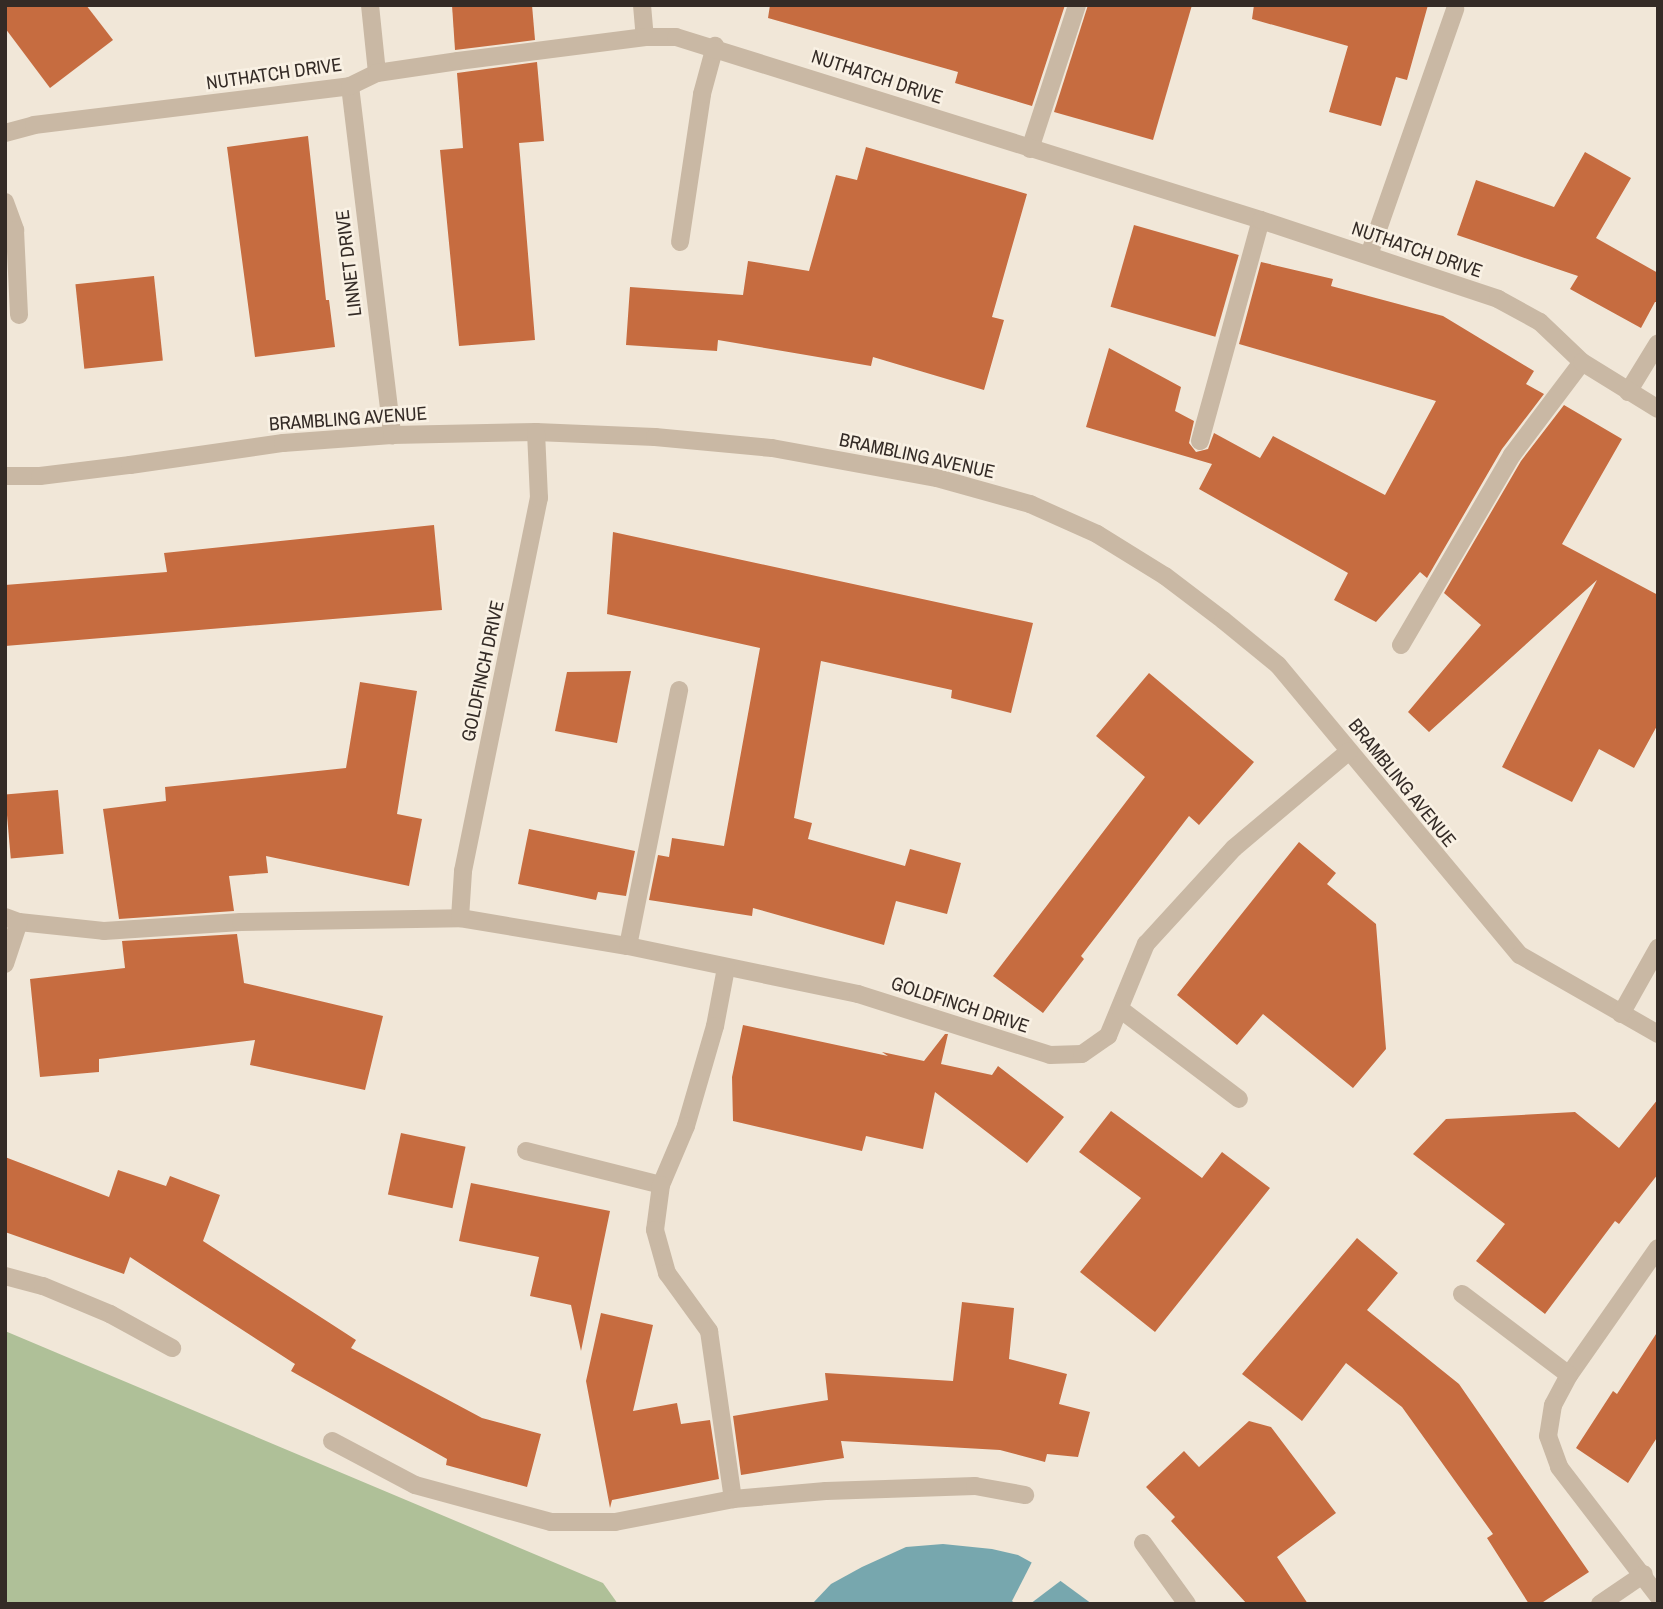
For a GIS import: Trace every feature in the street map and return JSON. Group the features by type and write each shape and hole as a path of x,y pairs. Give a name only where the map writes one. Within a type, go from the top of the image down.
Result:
{"street":[{"path":"370,5 377,73"},
{"path":"642,5 645,37"},
{"path":"1030,149 1077,5"},
{"path":"1369,255 1455,9"},
{"name":"NUTHATCH DRIVE","path":"5,133 34,125 350,86 377,73 645,37 677,37 715,46 1030,149 1261,220 1498,299 1540,323 1582,362 1658,409"},
{"path":"680,242 702,94 715,46"},
{"name":"LINNET DRIVE","path":"350,86 392,435"},
{"path":"5,202 15,230 19,315"},
{"path":"1200,442 1261,220"},
{"path":"1628,392 1658,343"},
{"path":"1401,645 1512,455 1582,362"},
{"name":"BRAMBLING AVENUE","path":"5,476 40,476 283,443 392,435 536,432 655,437 772,448 937,478 1030,504 1097,534 1165,576 1278,666 1520,955 1658,1034"},
{"name":"GOLDFINCH DRIVE","path":"460,918 463,871 539,498 536,432"},
{"path":"628,946 679,690"},
{"name":"GOLDFINCH DRIVE","path":"5,964 12,919 104,931 241,922 460,918 628,946 859,994 1050,1055 1082,1054 1108,1036 1146,944 1234,848 1349,751"},
{"path":"1621,1014 1658,948"},
{"path":"726,968 715,1026 690,1114 662,1185 655,1230 667,1273 709,1331 733,1499"},
{"path":"1121,1009 1239,1099"},
{"path":"526,1151 662,1185"},
{"path":"1658,1248 1569,1375 1553,1405 1548,1436 1559,1467 1644,1574 1658,1596"},
{"path":"5,1276 43,1286 110,1314 172,1348"},
{"path":"1462,1294 1569,1375"},
{"path":"332,1441 415,1485 551,1522 615,1522 733,1499 826,1491 962,1486 1025,1495"},
{"path":"1143,1543 1187,1604"},
{"path":"1600,1604 1644,1574"}],"green space":[{"path":"5,1331 603,1583 618,1604 5,1604"}],"water":[{"path":"943,1544 992,1549 1018,1555 1047,1571 1092,1604 812,1604 831,1584 862,1567 906,1547"}],"pier":[{"path":"1033,1560 1063,1579 1030,1604 1016,1604 1012,1601"}],"building":[{"path":"5,5 86,5 113,40 50,88 5,28"},
{"path":"452,5 532,5 535,40 455,50"},
{"path":"770,5 1065,5 1032,106 955,83 958,72 768,18"},
{"path":"1088,5 1192,5 1153,140 1054,112"},
{"path":"1254,5 1428,5 1407,80 1396,77 1381,126 1329,112 1348,46 1252,19"},
{"path":"537,62 544,141 519,143 535,340 459,346 440,150 463,148 457,73"},
{"path":"308,136 326,300 329,300 335,347 255,357 227,147"},
{"path":"866,147 1027,194 992,317 1004,320 984,390 873,357 871,366 718,340 717,351 626,345 630,287 743,295 748,261 809,271 836,175 857,180"},
{"path":"1585,152 1631,178 1596,238 1658,273 1658,302 1655,302 1641,328 1570,289 1578,276 1457,235 1476,180 1554,207"},
{"path":"1134,225 1239,255 1215,337 1111,307"},
{"path":"1261,262 1333,279 1331,286 1443,316 1534,371 1526,384 1544,394 1502,449 1427,578 1420,572 1376,622 1334,600 1348,573 1199,489 1212,464 1086,427 1109,348 1181,387 1175,411 1194,421 1189,443 1196,452 1208,449 1214,433 1260,458 1273,436 1385,495 1436,401 1239,344"},
{"path":"154,276 163,361 84,369 75,284"},
{"path":"1564,405 1622,439 1562,544 1658,595 1658,724 1634,768 1599,749 1572,802 1502,767 1597,580 1429,732 1408,712 1481,625 1444,593 1521,461"},
{"path":"434,525 442,610 5,646 5,585 167,572 164,553"},
{"path":"613,532 1033,623 1011,713 951,698 952,690 821,661 794,818 812,823 808,839 905,866 910,849 961,863 947,914 896,901 884,945 753,908 752,916 649,900 658,855 669,857 672,838 724,846 760,648 607,614"},
{"path":"631,671 617,743 555,731 567,672"},
{"path":"1149,673 1254,762 1199,825 1189,816 1081,956 1084,959 1043,1013 993,976 1145,777 1096,736"},
{"path":"360,682 417,691 397,814 422,819 409,886 266,856 268,873 229,876 234,911 119,919 103,809 166,801 165,787 346,768"},
{"path":"58,790 64,854 11,858 5,795"},
{"path":"529,829 635,851 626,896 598,892 596,900 518,884"},
{"path":"1299,842 1336,873 1327,884 1376,924 1386,1049 1353,1088 1263,1014 1237,1045 1177,995"},
{"path":"237,934 244,983 383,1016 365,1090 250,1065 255,1040 99,1059 99,1072 40,1077 30,979 125,968 122,941"},
{"path":"743,1025 888,1056 882,1052 924,1061 945,1034 948,1034 941,1064 992,1075 998,1066 1064,1117 1027,1163 935,1092 923,1149 866,1136 862,1151 733,1121 732,1077"},
{"path":"1658,1099 1658,1174 1619,1224 1615,1221 1545,1314 1476,1261 1505,1224 1413,1154 1446,1119 1575,1112 1619,1148"},
{"path":"1111,1111 1202,1178 1222,1152 1270,1188 1155,1332 1080,1272 1141,1198 1079,1152"},
{"path":"401,1133 466,1147 452,1208 388,1195"},
{"path":"5,1157 109,1197 118,1170 166,1186 170,1176 220,1195 203,1241 356,1340 351,1348 482,1418 541,1434 527,1487 446,1465 447,1459 291,1371 295,1364 130,1257 124,1274 5,1232"},
{"path":"471,1183 610,1211 581,1351 571,1305 530,1296 539,1257 459,1241"},
{"path":"1357,1238 1398,1273 1367,1310 1459,1384 1589,1572 1540,1604 1529,1604 1487,1538 1493,1534 1402,1407 1346,1363 1302,1421 1242,1374"},
{"path":"962,1302 1014,1308 1009,1359 1067,1374 1059,1404 1090,1412 1078,1457 1047,1454 1045,1462 1000,1450 841,1441 844,1458 741,1475 733,1416 828,1400 825,1373 953,1381"},
{"path":"601,1313 653,1325 633,1411 677,1403 681,1424 710,1420 719,1479 612,1500 610,1508 586,1381"},
{"path":"1658,1331 1658,1436 1628,1483 1576,1448 1613,1391 1617,1394"},
{"path":"1249,1421 1271,1427 1336,1513 1277,1557 1308,1604 1247,1604 1171,1521 1175,1517 1146,1487 1184,1451 1199,1467"}]}
